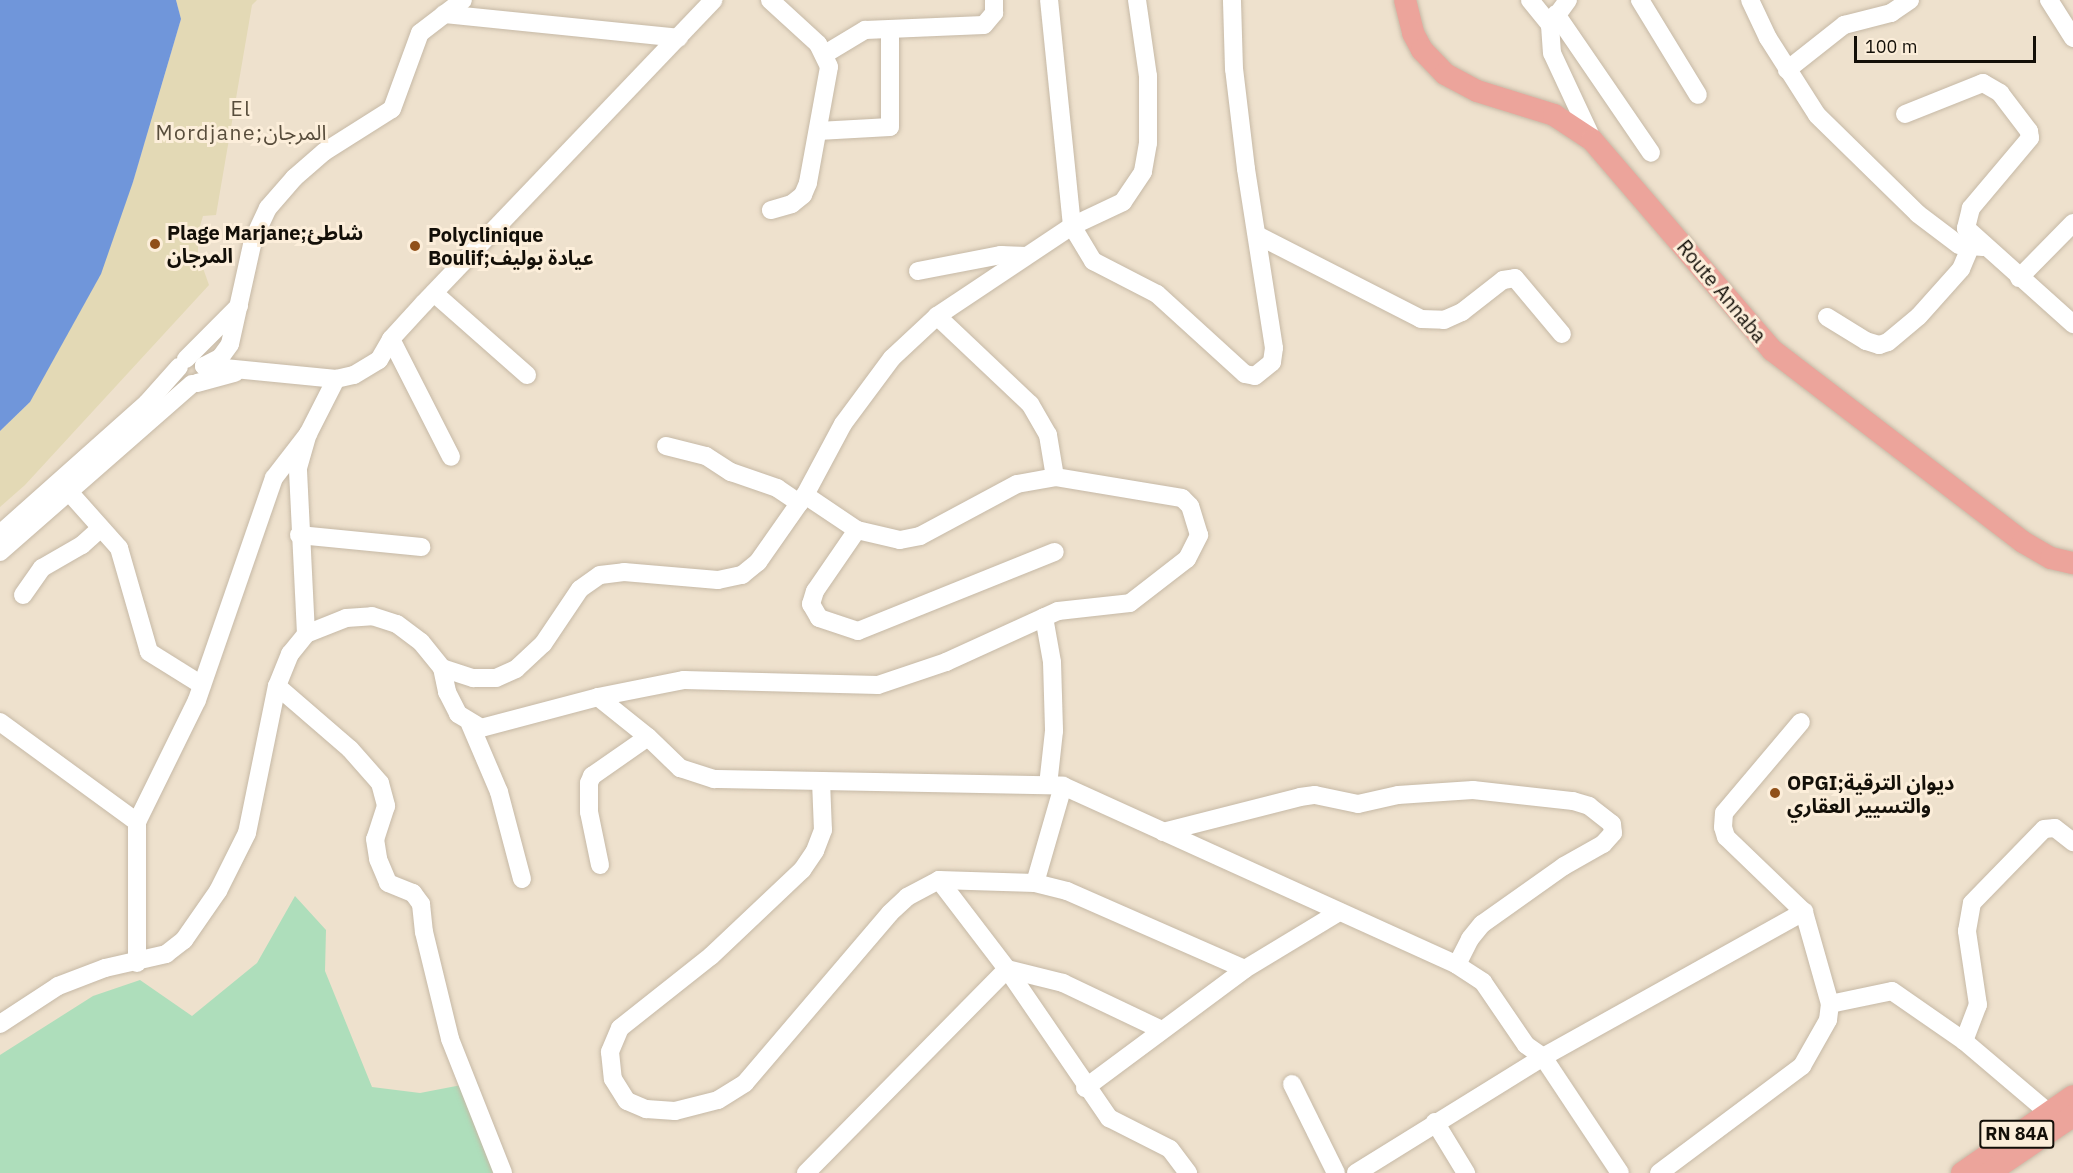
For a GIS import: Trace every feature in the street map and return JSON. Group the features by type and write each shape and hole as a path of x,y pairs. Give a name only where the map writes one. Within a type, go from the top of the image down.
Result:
{"main road":[{"name":"Route Annaba","path":"1405,0 1413,33 1422,50 1445,74 1478,92 1554,116 1595,144 1772,350 2023,542 2051,558 2073,563"},
{"name":"RN 84A","path":"1989,1173 2061,1117 2073,1096"},
{"name":"RN 84A","path":"1962,1173 2061,1117"}],"street":[{"path":"0,552 70,493 225,352 240,305 253,240 268,208 294,178 324,152 392,109 420,33 463,0"},
{"path":"198,378 246,370 336,379 354,375 379,360 391,339 714,0"},
{"path":"770,0 825,54 829,67 818,132 803,195 771,210"},
{"path":"825,54 860,32 984,25 994,13 994,0"},
{"path":"1048,0 1072,226 1093,261 1157,294 1245,374 1255,376 1272,362 1274,348 1234,69 1232,0"},
{"path":"442,668 473,678 495,678 516,669 543,644 580,589 600,576 624,572 718,580 742,575 758,562 802,499 868,386 937,316 1072,226 1123,202 1143,172 1148,144 1148,76 1137,0"},
{"path":"1530,0 1553,20 1651,153"},
{"path":"1568,0 1553,20 1558,70 1595,144"},
{"path":"1640,0 1698,95"},
{"path":"1750,0 1787,70 1817,115 1918,214 1976,248 2019,278 2073,324"},
{"path":"1787,70 1844,25 1891,14 1910,0"},
{"path":"2049,0 2073,38"},
{"path":"444,14 679,38"},
{"path":"818,132 890,127 890,29"},
{"path":"1905,114 1983,83 2000,93 2029,131 2027,144 1965,219 1976,248"},
{"path":"2019,278 2073,223"},
{"path":"1257,235 1421,319 1444,320 1462,312 1503,280 1515,279 1562,334"},
{"path":"1827,317 1866,341 1879,345 1888,342 1920,316 1976,248"},
{"path":"918,271 1001,255 1026,256"},
{"path":"434,293 527,375"},
{"path":"0,534 147,403 182,363 240,305"},
{"path":"937,316 1030,404 1048,435 1055,477"},
{"path":"391,339 451,457"},
{"path":"182,363 194,358 198,378"},
{"path":"306,634 299,535 298,468 308,434 336,379"},
{"path":"137,963 138,822 175,750 202,685 274,478 308,434"},
{"path":"0,1024 58,986 105,968 137,963 166,954 184,940 234,863 254,804 277,686 290,654 306,634 346,618 372,616 397,624 421,642 442,668 447,692 458,714 470,724 481,728 598,697 684,680 878,684 946,662 1058,611 1130,603 1187,559 1199,535 1190,506 1172,494 1055,477 1017,484 920,536 900,540 857,530 802,499 731,472 706,456 666,446"},
{"path":"70,493 119,548 149,652 202,685"},
{"path":"23,595 42,568 82,545 101,528"},
{"path":"857,530 815,591 811,604 819,618 858,631 1055,552"},
{"path":"299,535 421,547"},
{"path":"1035,883 1056,786 1052,662 1044,617"},
{"path":"277,686 350,749 380,783 386,806 375,839 378,859 388,883 413,893 421,904 426,941 450,1039 503,1173"},
{"path":"598,697 648,737 680,768 694,775 714,779 1056,786 1162,831 1457,965 1483,982 1526,1045 1543,1057 1620,1173"},
{"path":"0,722 138,822"},
{"path":"1659,1173 1802,1066 1828,1020 1830,1004 1804,912 1726,837 1722,820 1724,813 1801,722"},
{"path":"470,724 500,792 522,879"},
{"path":"600,865 589,812 589,783 592,776 648,737"},
{"path":"821,781 823,830 815,851 802,870 711,956 620,1028 610,1052 613,1079 627,1101 646,1109 675,1111 718,1100 744,1083 890,913 906,897 939,880 1035,883 1067,891 1245,969"},
{"path":"1162,831 1315,795 1358,804 1398,795 1473,790 1573,801 1589,806 1612,824 1613,833 1603,844 1564,866 1482,924 1470,939 1457,965"},
{"path":"1964,1041 1978,1005 1967,931 1972,903 2044,829 2055,828 2073,842"},
{"path":"939,880 1007,969 1085,1088 1109,1118 1170,1149 1188,1173"},
{"path":"1085,1088 1160,1029 1245,969 1339,912"},
{"path":"1356,1173 1543,1057 1804,912"},
{"path":"1007,969 1063,983 1160,1029"},
{"path":"806,1173 1007,969"},
{"path":"1830,1004 1892,991 1964,1041 2061,1117"},
{"path":"1292,1084 1336,1173"},
{"path":"1435,1122 1466,1173"}],"green space":[{"path":"295,896 326,930 325,971 372,1087 420,1093 477,1082 503,1169 500,1173 0,1173 0,1055 93,996 140,980 192,1016 257,963"}],"sand":[{"name":"Plage Marjane;شاطئ المرجان","path":"176,0 257,0 252,5 216,215 203,216 198,233 198,254 209,285 25,485 0,507 0,431 30,402 133,182 181,19"}],"water":[{"path":"0,0 176,0 181,19 133,182 101,274 30,402 0,431"}],"place":[{"name":"Plage Marjane;شاطئ المرجان","path":"155,244"},
{"name":"Polyclinique Boulif;عيادة بوليف","path":"415,246"},
{"name":"OPGI;ديوان الترقية والتسيير العقاري","path":"1775,793"}],"district":[{"name":"El Mordjane;المرجان","path":"241,120"}]}
